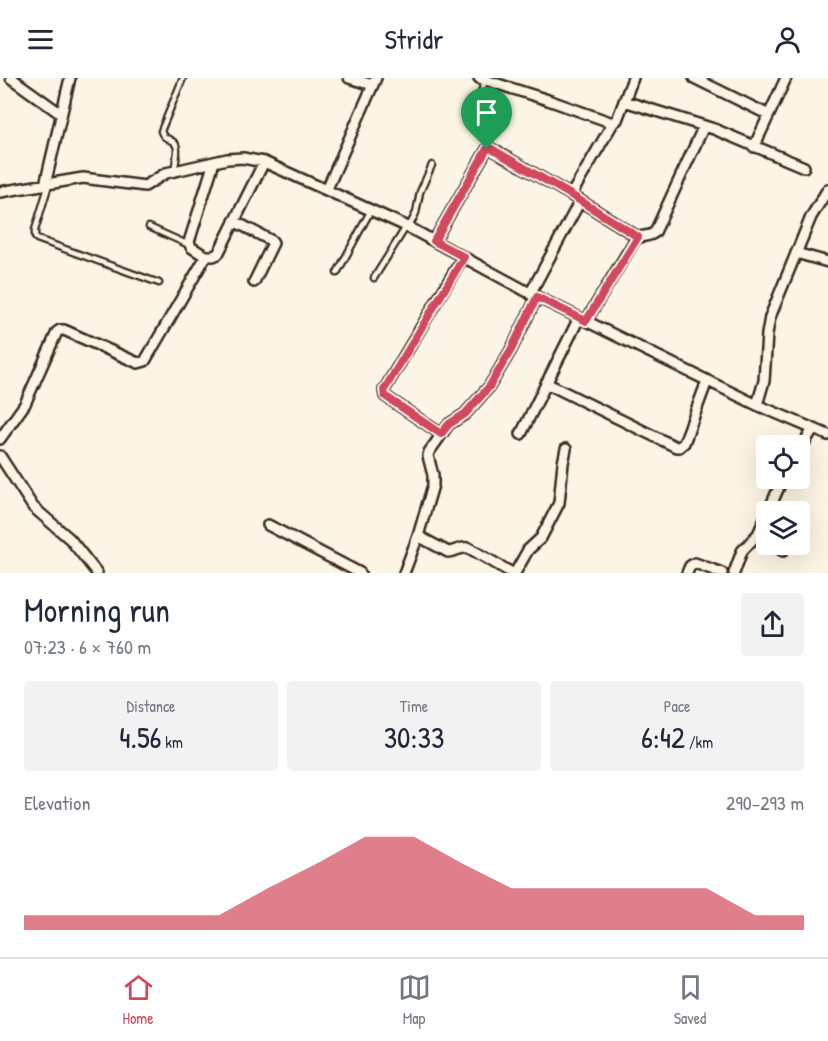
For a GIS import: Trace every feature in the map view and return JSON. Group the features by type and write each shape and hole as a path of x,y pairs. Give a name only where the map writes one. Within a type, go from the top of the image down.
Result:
{"street":[{"path":"11,78 61,114"},
{"path":"47,185 70,78"},
{"path":"327,189 375,82 349,78"},
{"path":"571,195 616,120 633,78"},
{"path":"694,78 769,115"},
{"path":"754,147 786,78"},
{"path":"482,79 613,123"},
{"path":"624,101 704,126 804,167"},
{"path":"434,241 487,149 490,148 638,237 650,236 655,232 704,126"},
{"path":"0,192 83,178 141,186 166,173 226,159 243,158 264,162 408,226 533,296 757,405 828,435"},
{"path":"214,162 189,242 191,247 205,256 218,254 264,162"},
{"path":"757,405 764,381 770,316 811,217 828,189"},
{"path":"404,573 433,485 429,452 449,424 465,414 489,387 511,350 533,296 580,201"},
{"path":"234,221 273,243 254,282"},
{"path":"521,434 546,383 583,320 638,237"},
{"path":"796,253 828,262"},
{"path":"0,439 25,404 57,332 64,330 142,363 205,256"},
{"path":"441,434 385,396 384,390 464,257"},
{"path":"546,383 679,447 684,443 707,381"},
{"path":"809,435 813,429"},
{"path":"418,536 448,552 462,547 469,548 514,573 528,550 540,538 559,503 562,463 566,449"},
{"path":"0,456 33,507 70,539 97,573"},
{"path":"268,525 360,573"},
{"path":"736,572 742,551 756,537"},
{"path":"687,573 694,563 722,573"}],"lane":[{"path":"174,171 176,144 163,136 161,131 183,78"},
{"path":"472,118 482,79"},
{"path":"374,278 417,213 420,192 432,165"},
{"path":"47,185 34,237 159,283"},
{"path":"337,273 371,210"},
{"path":"149,227 189,245"}],"route":[{"path":"493,148 638,237 586,321 537,297 511,350 489,387 465,414 452,420 441,434 385,396 384,390 464,257 434,241 487,149 493,148"}]}
